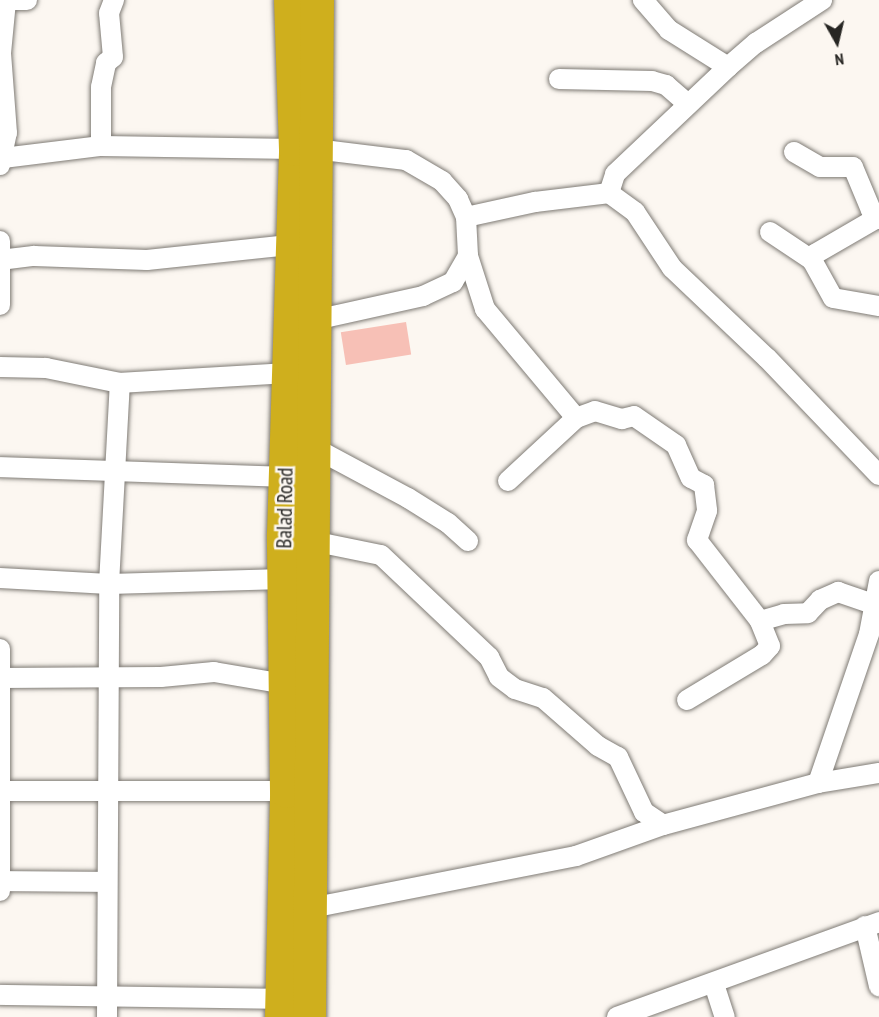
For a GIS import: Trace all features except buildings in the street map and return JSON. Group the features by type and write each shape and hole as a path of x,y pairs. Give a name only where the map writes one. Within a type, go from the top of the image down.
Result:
{"highway":[{"name":"Balad Road","path":"290,0 305,149 315,320 311,446 309,1017"},
{"name":"Balad Road","path":"281,1008 286,791 284,579 289,245 305,149 317,0"}],"street":[{"path":"27,0 6,1 1,53 7,112 1,157 101,146 305,149 406,160 442,181 458,199 466,217 468,256 485,309 576,418"},
{"path":"101,146 101,87 106,63 113,57 109,13 114,0"},
{"path":"643,0 669,30 728,67"},
{"path":"609,193 615,174 687,103 756,43 822,0"},
{"path":"559,79 652,81 666,85 687,103"},
{"path":"794,152 820,167 853,167 878,218 814,254 812,260"},
{"path":"466,217 535,202 609,193 635,212 672,268 767,358 879,476"},
{"path":"770,232 812,260 833,298 879,306"},
{"path":"0,305 1,254 147,260 289,245"},
{"path":"315,320 423,296 453,282 468,256"},
{"path":"0,367 46,368 120,383 287,373"},
{"path":"107,1008 108,584 120,383"},
{"path":"508,481 576,418 595,411 622,419 634,416 676,445 691,478 704,486 707,511 698,540 760,621 770,646 762,655 687,700"},
{"path":"311,446 408,498 448,523 468,541"},
{"path":"0,467 114,473 285,477"},
{"path":"312,541 381,555 489,657 499,677 515,689 543,698 598,746 618,756 644,812 663,825"},
{"path":"0,578 108,584 284,579"},
{"path":"818,783 869,634 879,581"},
{"path":"760,621 784,614 808,613 820,600 838,592 873,604"},
{"path":"0,649 0,891"},
{"path":"1,678 161,677 214,672 285,684"},
{"path":"311,908 576,856 663,825 818,783 879,773"},
{"path":"1,791 108,794 286,791"},
{"path":"0,881 107,882"},
{"path":"617,1017 714,984 872,924 879,986"},
{"path":"714,984 725,1017"},
{"path":"0,995 107,1008 281,1008"}],"shaded area":[{"path":"406,322 411,355 346,365 341,332"}]}
